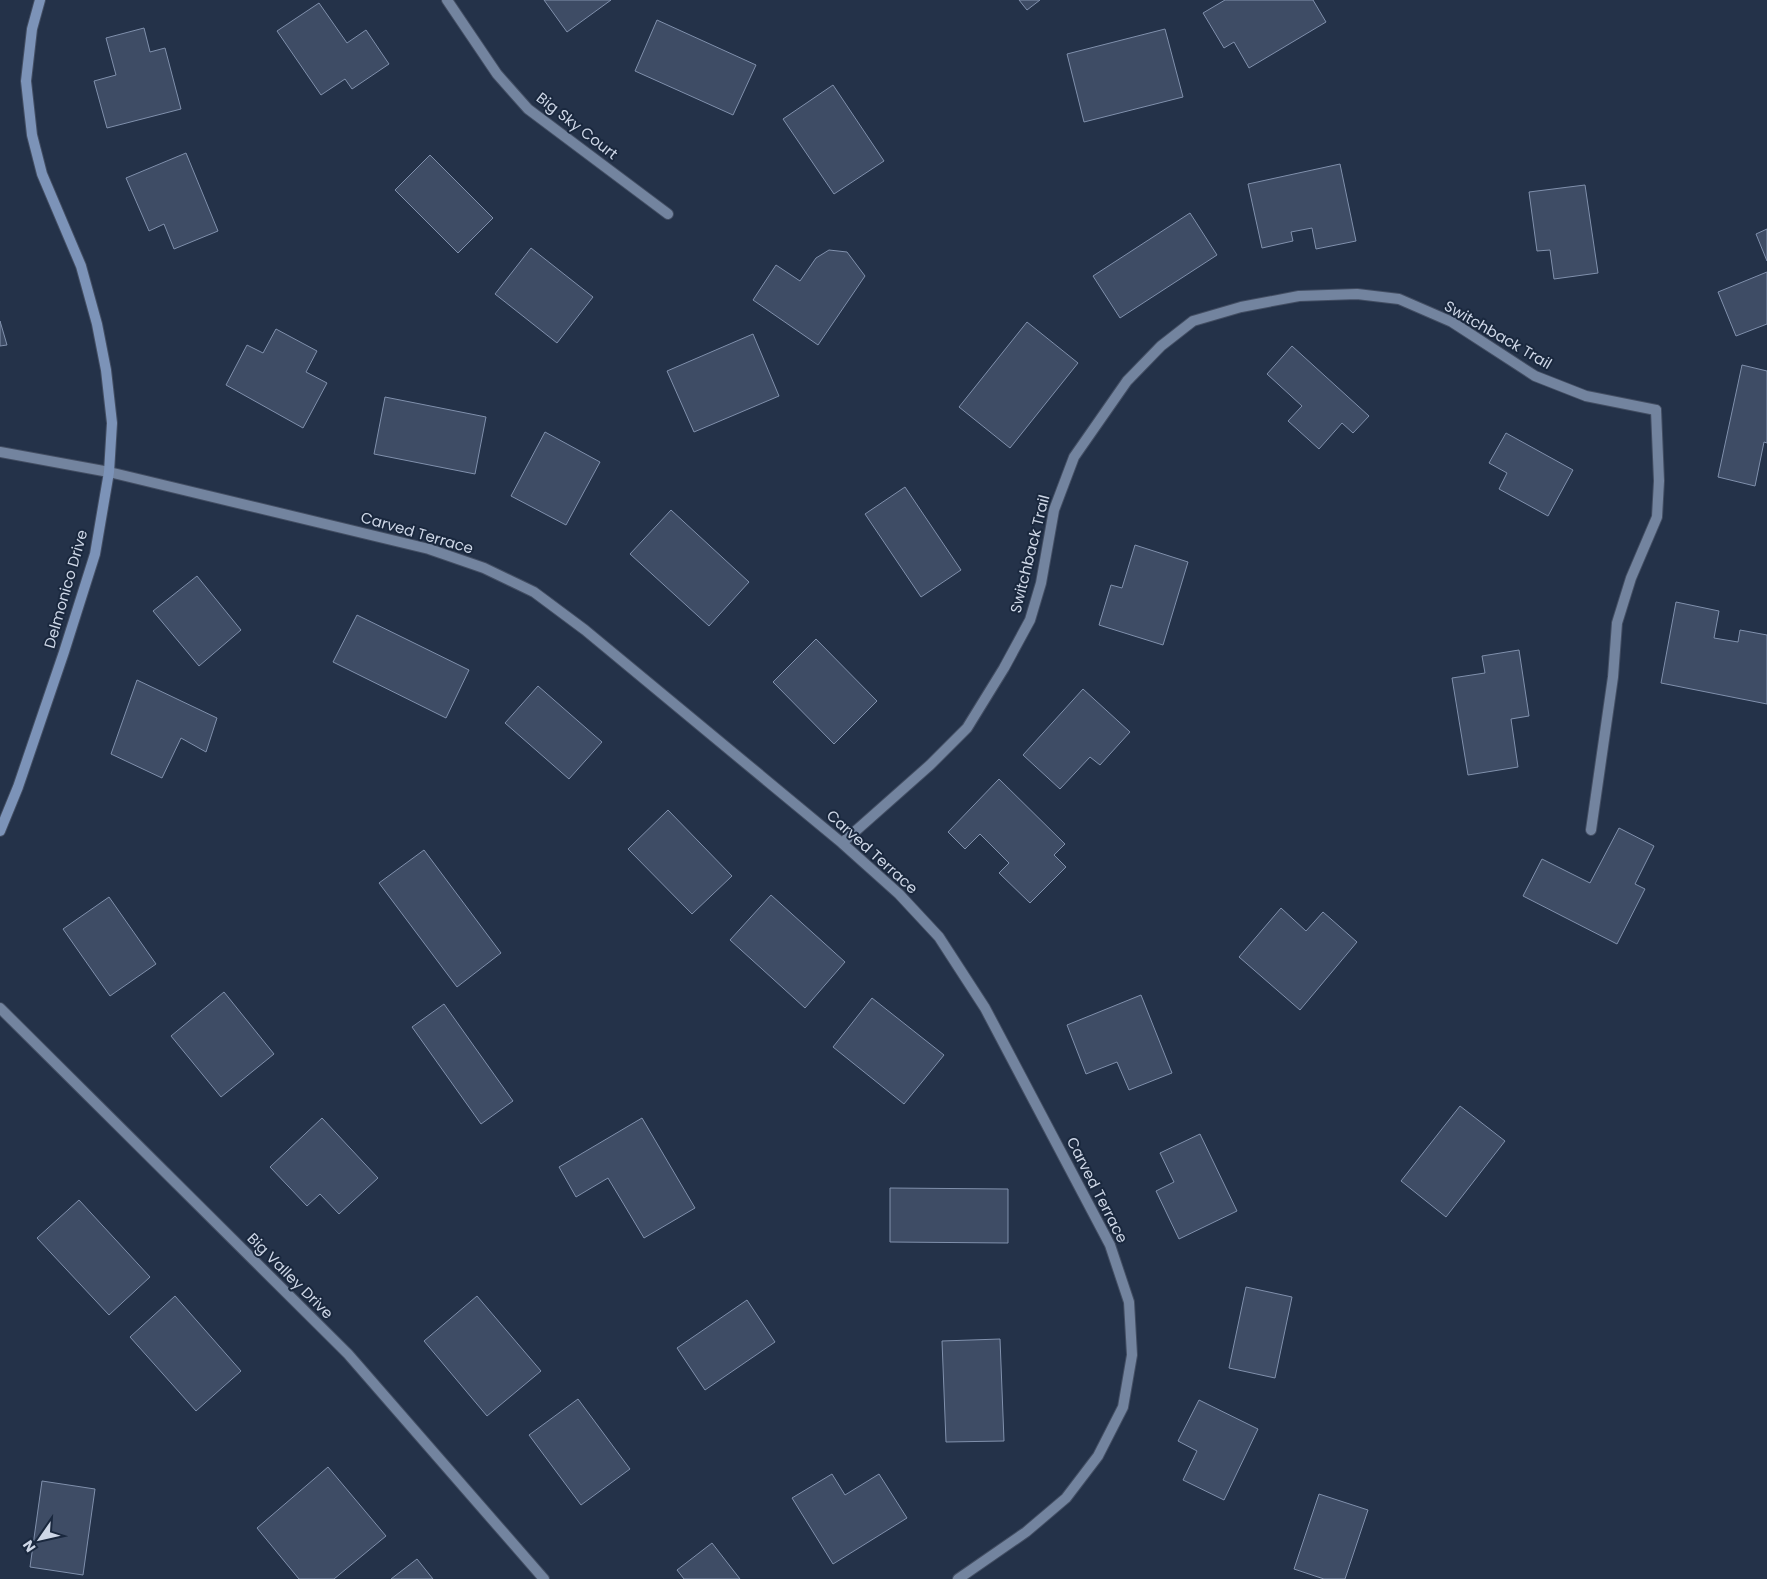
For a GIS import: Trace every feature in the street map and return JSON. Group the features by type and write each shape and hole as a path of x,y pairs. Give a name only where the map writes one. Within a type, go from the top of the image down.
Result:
{"street":[{"name":"Delmonico Drive","path":"0,831 18,787 95,554 109,472 112,423 106,370 97,324 81,266 42,174 32,135 26,81 32,30 40,0"},
{"name":"Big Sky Court","path":"447,0 497,74 528,109 668,214"},
{"name":"Switchback Trail","path":"842,843 930,765 967,728 1004,668 1030,620 1040,584 1054,510 1074,457 1127,381 1162,346 1192,321 1241,307 1299,296 1357,294 1399,299 1452,322 1535,376 1586,396 1656,410 1659,482 1657,517 1631,578 1617,623 1613,677 1590,830"},
{"name":"Carved Terrace","path":"0,452 109,472 429,549 484,568 534,592 585,630 842,843 899,894 939,938 974,989 1110,1245 1130,1302 1132,1355 1123,1407 1098,1456 1066,1498 1026,1532 958,1579"},
{"name":"Big Valley Drive","path":"0,1008 348,1354 544,1579"}],"building":[{"path":"544,0 611,0 567,32"},
{"path":"1019,0 1040,0 1027,10"},
{"path":"1225,0 1313,0 1326,22 1249,68 1234,42 1224,48 1203,13"},
{"path":"319,3 347,43 366,30 389,64 352,89 345,79 321,95 277,31"},
{"path":"657,20 756,65 733,115 635,71"},
{"path":"144,28 150,52 165,48 181,109 107,128 94,81 116,75 106,38"},
{"path":"1165,29 1183,97 1084,122 1067,54"},
{"path":"833,85 884,161 834,194 783,119"},
{"path":"186,153 218,231 174,249 164,224 149,231 126,178"},
{"path":"430,155 493,218 458,253 395,190"},
{"path":"1340,164 1356,241 1316,249 1312,228 1291,232 1293,241 1262,248 1248,184"},
{"path":"1585,185 1598,273 1554,279 1550,250 1537,251 1529,192"},
{"path":"1190,213 1217,255 1120,318 1093,276"},
{"path":"1767,229 1767,261 1756,234"},
{"path":"531,248 593,297 557,343 495,294"},
{"path":"829,250 847,252 865,276 818,345 753,300 776,265 800,281 816,258"},
{"path":"1767,272 1767,324 1736,336 1718,292"},
{"path":"0,321 7,345 0,346"},
{"path":"1027,322 1078,363 1010,448 959,407"},
{"path":"276,329 317,351 306,372 327,383 303,428 226,385 247,345 263,353"},
{"path":"753,334 779,396 694,432 667,371"},
{"path":"1292,346 1369,416 1353,433 1342,423 1319,449 1288,421 1302,406 1267,374"},
{"path":"1742,365 1767,371 1767,443 1764,442 1755,486 1718,477"},
{"path":"385,397 486,417 475,474 374,454"},
{"path":"545,432 600,462 566,525 511,496"},
{"path":"1506,433 1573,470 1548,516 1499,489 1507,473 1489,463"},
{"path":"905,487 961,570 921,597 865,514"},
{"path":"671,510 749,582 709,626 630,554"},
{"path":"1135,545 1188,562 1163,645 1099,625 1111,585 1122,588"},
{"path":"197,576 241,630 199,666 153,611"},
{"path":"1676,602 1719,611 1714,638 1738,642 1740,630 1767,635 1767,704 1661,683"},
{"path":"357,615 469,670 446,718 333,662"},
{"path":"816,639 877,701 834,744 773,682"},
{"path":"1519,650 1529,716 1511,719 1518,767 1468,775 1452,678 1485,673 1482,656"},
{"path":"137,680 217,718 206,752 181,738 162,778 111,754"},
{"path":"538,686 602,742 569,779 505,723"},
{"path":"1083,689 1130,732 1100,765 1090,757 1060,789 1023,755"},
{"path":"999,779 1065,844 1054,855 1066,867 1030,903 999,873 1009,863 980,834 965,849 948,832"},
{"path":"668,810 732,876 692,914 628,849"},
{"path":"1619,828 1654,846 1635,884 1645,889 1617,944 1523,896 1542,859 1590,883"},
{"path":"424,850 501,953 457,987 379,883"},
{"path":"771,895 845,962 805,1008 730,940"},
{"path":"109,897 156,964 110,996 63,929"},
{"path":"1281,908 1306,931 1323,912 1357,942 1300,1010 1239,957"},
{"path":"224,992 274,1054 221,1097 171,1036"},
{"path":"1141,995 1172,1073 1129,1090 1117,1062 1086,1074 1067,1025"},
{"path":"872,998 944,1055 904,1104 833,1047"},
{"path":"444,1004 513,1101 481,1124 412,1027"},
{"path":"1460,1106 1505,1141 1446,1217 1401,1181"},
{"path":"322,1118 378,1178 339,1214 320,1194 307,1206 270,1167"},
{"path":"642,1118 695,1208 644,1238 608,1178 576,1197 559,1167"},
{"path":"1200,1134 1237,1211 1179,1239 1156,1191 1174,1182 1160,1153"},
{"path":"890,1188 1008,1189 1008,1243 890,1242"},
{"path":"79,1200 150,1277 109,1315 37,1238"},
{"path":"1246,1287 1292,1297 1275,1378 1229,1368"},
{"path":"175,1296 241,1371 196,1411 130,1337"},
{"path":"477,1296 541,1371 487,1416 424,1341"},
{"path":"747,1300 775,1342 705,1390 677,1348"},
{"path":"1000,1339 1004,1441 946,1442 942,1341"},
{"path":"578,1399 630,1469 581,1505 529,1435"},
{"path":"1199,1400 1258,1429 1224,1500 1183,1480 1197,1451 1178,1441"},
{"path":"328,1467 386,1536 334,1579 299,1579 257,1528"},
{"path":"832,1474 845,1495 879,1474 907,1518 833,1564 792,1498"},
{"path":"42,1481 95,1489 83,1575 30,1567"},
{"path":"1319,1494 1368,1510 1345,1579 1324,1579 1294,1569"},
{"path":"712,1543 740,1579 684,1579 677,1570"},
{"path":"417,1559 433,1579 391,1579"}]}
